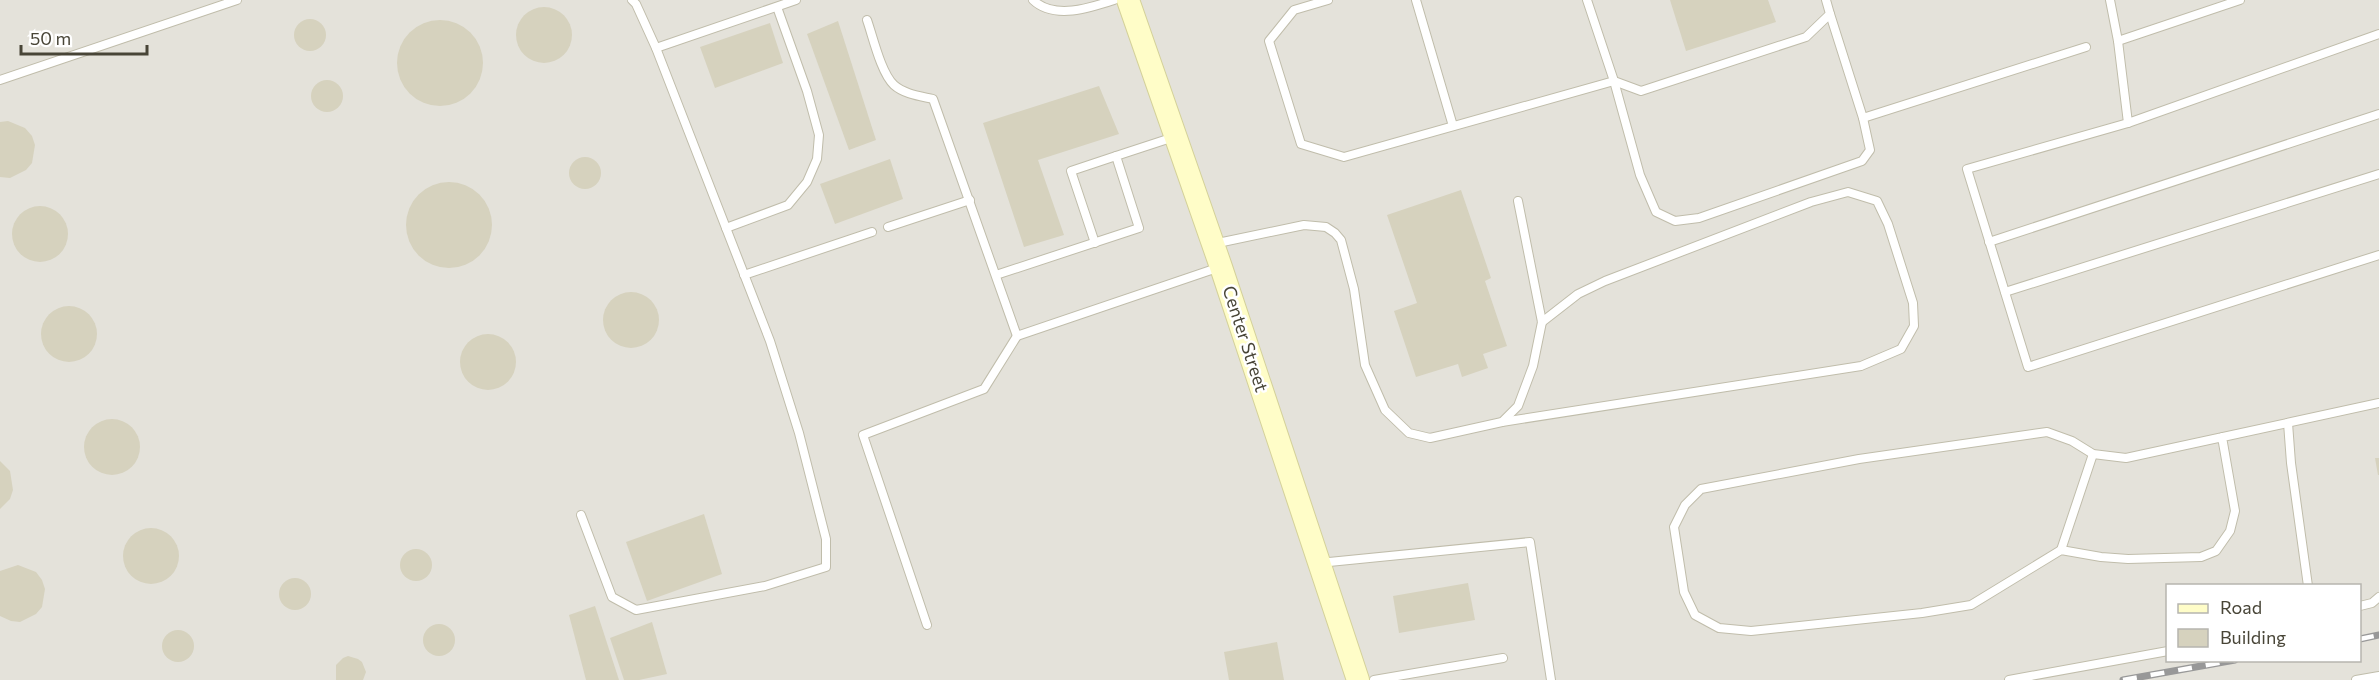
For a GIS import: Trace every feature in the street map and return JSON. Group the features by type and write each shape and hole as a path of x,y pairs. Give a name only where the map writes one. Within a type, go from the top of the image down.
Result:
{"main road":[{"name":"Center Street","path":"1128,0 1221,267 1358,680"}],"lane":[{"path":"0,80 237,0"},
{"path":"581,515 612,597 636,609 765,586 826,567 826,539 799,433 770,341 656,48 632,0"},
{"path":"656,48 796,0"},
{"path":"1034,0 1041,7 1062,12 1102,5 1114,0"},
{"path":"1328,0 1294,10 1269,41 1301,144 1344,157 1614,81 1641,91 1806,37 1830,14"},
{"path":"1416,0 1454,126"},
{"path":"1587,0 1614,81 1640,175 1656,212 1675,221 1699,218 1862,161 1870,150 1863,117 1826,0"},
{"path":"2110,0 2118,41 2128,123"},
{"path":"2118,41 2240,0"},
{"path":"726,228 788,205 807,182 817,159 819,135 807,92 777,7"},
{"path":"867,20 886,74 894,85 906,92 933,99 1017,336"},
{"path":"2379,33 2128,123 1967,169 2028,367 2379,255"},
{"path":"1863,117 2086,47"},
{"path":"1989,242 2379,114"},
{"path":"1095,243 1071,171 1176,136"},
{"path":"996,275 1139,228 1116,156"},
{"path":"2005,292 2379,174"},
{"path":"1213,244 1304,225 1326,227 1341,240 1354,289 1365,365 1385,410 1409,433 1430,438 1502,422 1861,366 1901,349 1914,326 1913,303 1888,224 1877,201 1848,192 1811,202 1605,281 1578,294 1542,322"},
{"path":"888,227 970,200"},
{"path":"1502,422 1518,406 1533,366 1542,322 1518,201"},
{"path":"744,275 872,232"},
{"path":"927,625 862,435 984,389 1017,336 1221,267"},
{"path":"2093,454 2061,550 1971,605 1922,613 1751,631 1719,628 1695,615 1684,592 1674,527 1685,505 1701,489 1859,459 2047,432 2072,441 2093,454 2126,458 2379,403"},
{"path":"2288,423 2291,463 2308,584"},
{"path":"2061,550 2128,559 2201,557 2216,550 2230,531 2235,511 2222,437"},
{"path":"1319,563 1530,542 1551,680"},
{"path":"2361,606 2372,603 2379,597"},
{"path":"2009,680 2166,651"},
{"path":"1374,680 1503,658"},
{"path":"2356,680 2379,676"}],"shaded area":[{"path":"0,0 2379,0 2379,680 0,680"}],"building":[{"path":"1670,0 1768,0 1776,22 1686,51"},
{"path":"539,7 549,7 564,15 570,24 572,35 570,46 564,55 549,63 539,63 528,58 521,51 516,40 516,30 521,19 528,12"},
{"path":"310,19 321,24 326,35 321,46 310,51 299,46 294,35 299,24"},
{"path":"440,20 457,23 471,32 480,46 483,63 480,80 471,94 457,103 440,106 423,103 409,94 400,80 397,63 400,46 409,32 423,23"},
{"path":"838,21 876,140 849,150 807,34"},
{"path":"770,23 783,63 715,88 700,47"},
{"path":"327,80 338,85 343,96 338,107 327,112 316,107 311,96 316,85"},
{"path":"1099,86 1119,134 1038,160 1064,235 1024,247 983,123"},
{"path":"8,121 25,128 32,136 35,145 32,163 26,170 10,178 0,177 0,122"},
{"path":"585,157 596,162 601,173 596,184 585,189 574,184 569,173 574,162"},
{"path":"890,159 903,199 835,224 820,184"},
{"path":"449,182 466,185 480,194 489,208 492,225 489,242 480,256 466,265 449,268 432,265 418,256 409,242 406,225 409,208 418,194 432,185"},
{"path":"1461,190 1491,278 1485,281 1507,346 1483,354 1488,368 1462,377 1458,364 1416,377 1394,311 1417,303 1387,215"},
{"path":"35,206 45,206 60,214 66,223 68,234 66,245 60,254 45,262 35,262 24,257 17,250 12,239 12,229 17,218 24,211"},
{"path":"626,292 636,292 651,300 657,309 659,320 657,331 651,340 636,348 626,348 615,343 608,336 603,325 603,315 608,304 615,297"},
{"path":"64,306 74,306 89,314 95,323 97,334 95,345 89,354 74,362 64,362 53,357 46,350 41,339 41,329 46,318 53,311"},
{"path":"483,334 493,334 508,342 514,351 516,362 514,373 508,382 493,390 483,390 472,385 465,378 460,367 460,357 465,346 472,339"},
{"path":"107,419 117,419 132,427 138,436 140,447 138,458 132,467 117,475 107,475 96,470 89,463 84,452 84,442 89,431 96,424"},
{"path":"2375,458 2379,458 2379,475 2378,475"},
{"path":"0,461 10,471 13,490 10,499 0,509"},
{"path":"704,514 722,574 647,601 626,542"},
{"path":"146,528 156,528 171,536 177,545 179,556 177,567 171,576 156,584 146,584 135,579 128,572 123,561 123,551 128,540 135,533"},
{"path":"416,549 427,554 432,565 427,576 416,581 405,576 400,565 405,554"},
{"path":"18,565 36,572 45,589 42,607 36,614 20,622 0,616 0,571"},
{"path":"295,578 306,583 311,594 306,605 295,610 284,605 279,594 284,583"},
{"path":"1468,583 1475,620 1399,633 1393,596"},
{"path":"595,606 619,680 586,680 569,615"},
{"path":"652,622 667,674 639,680 624,680 610,638"},
{"path":"439,624 450,629 455,640 450,651 439,656 428,651 423,640 428,629"},
{"path":"178,630 189,635 194,646 189,657 178,662 167,657 162,646 167,635"},
{"path":"1277,642 1284,680 1229,680 1224,652"},
{"path":"348,656 362,662 366,672 363,680 336,680 336,665"}],"railway":[{"path":"2361,639 2379,635"},
{"path":"2123,680 2224,662"}]}
